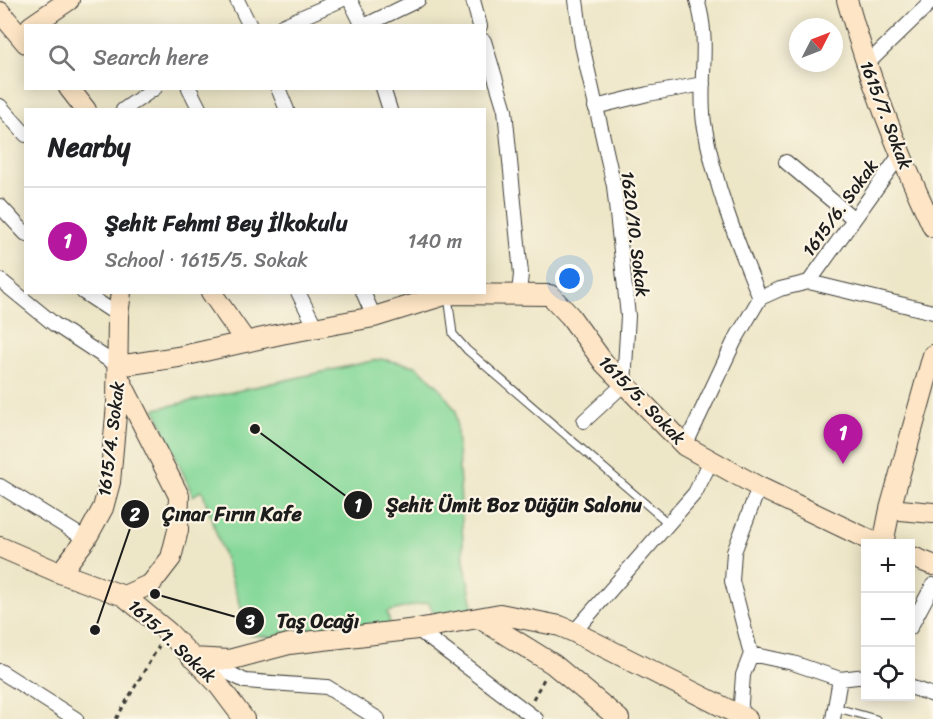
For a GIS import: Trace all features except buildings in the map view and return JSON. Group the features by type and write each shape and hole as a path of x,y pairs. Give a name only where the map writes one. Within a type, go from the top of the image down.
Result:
{"main road":[{"path":"37,24 69,0"},
{"name":"1615/7. Sokak","path":"847,0 900,156 933,224"},
{"path":"0,12 24,32"},
{"path":"71,90 84,108"},
{"name":"1615/5. Sokak","path":"486,293 550,295 624,384 685,446 759,487 870,539"},
{"name":"1615/4. Sokak","path":"60,573 86,539 103,508 110,482 121,294"},
{"path":"212,294 246,342"},
{"name":"1615/5. Sokak","path":"374,317 444,294"},
{"path":"118,372 127,367 374,317"},
{"path":"884,539 933,355"},
{"name":"1615/1. Sokak","path":"118,372 178,496 178,530 171,558 151,584 124,596 168,632 217,683 244,719"},
{"path":"890,509 933,513"},
{"path":"0,547 60,573 124,596"},
{"path":"915,558 933,565"},
{"path":"192,658 229,660 289,644 417,629 500,614 560,626 632,659 744,718"},
{"path":"479,618 553,664 618,719"}],"street":[{"path":"237,0 249,24"},
{"path":"287,24 341,0"},
{"path":"350,0 362,24"},
{"path":"367,24 418,0"},
{"path":"472,0 479,24"},
{"name":"1620/10. Sokak","path":"576,0 595,107 614,186 627,316 624,384"},
{"path":"698,0 702,13 706,64 703,84 704,122 721,195 760,298"},
{"path":"867,64 933,0"},
{"path":"486,46 506,110 521,274 519,293"},
{"path":"595,107 703,84"},
{"path":"126,108 152,90"},
{"path":"190,90 199,108"},
{"path":"279,90 286,108"},
{"path":"384,90 389,108"},
{"path":"0,106 24,133"},
{"name":"1615/6. Sokak","path":"809,282 900,156"},
{"path":"786,162 854,219"},
{"path":"0,206 24,232"},
{"path":"0,280 118,372"},
{"path":"685,446 734,342 760,298 780,289 809,282 933,312"},
{"path":"86,294 118,315"},
{"path":"299,294 316,328"},
{"path":"364,294 374,317"},
{"path":"584,421 624,384"},
{"path":"574,632 695,493 711,461"},
{"path":"0,486 86,539"},
{"path":"744,718 743,675 751,654 732,581 734,552 759,487"},
{"path":"915,619 933,585"},
{"path":"417,629 531,715"},
{"path":"751,654 793,663 840,679 861,677"},
{"path":"217,660 231,674 245,681 327,687 378,719"},
{"path":"0,671 76,719"},
{"path":"833,713 840,679"},
{"path":"915,689 933,695"}],"lane":[{"path":"447,294 453,334 467,350 668,523"},
{"path":"833,713 876,719"}],"path":[{"path":"116,719 168,632"},
{"path":"531,715 553,664"}],"green space":[{"path":"381,359 416,366 439,387 456,411 464,561 473,607 435,615 428,602 387,612 391,627 319,633 304,626 272,637 250,635 202,490 193,496 155,409"}],"place":[{"name":"Şehit Ümit Boz Düğün Salonu","path":"255,429"},
{"name":"Şehit Fehmi Bey İlkokulu","path":"843,464"},
{"name":"Taş Ocağı","path":"155,594"},
{"name":"Çınar Fırın Kafe","path":"95,630"}]}
